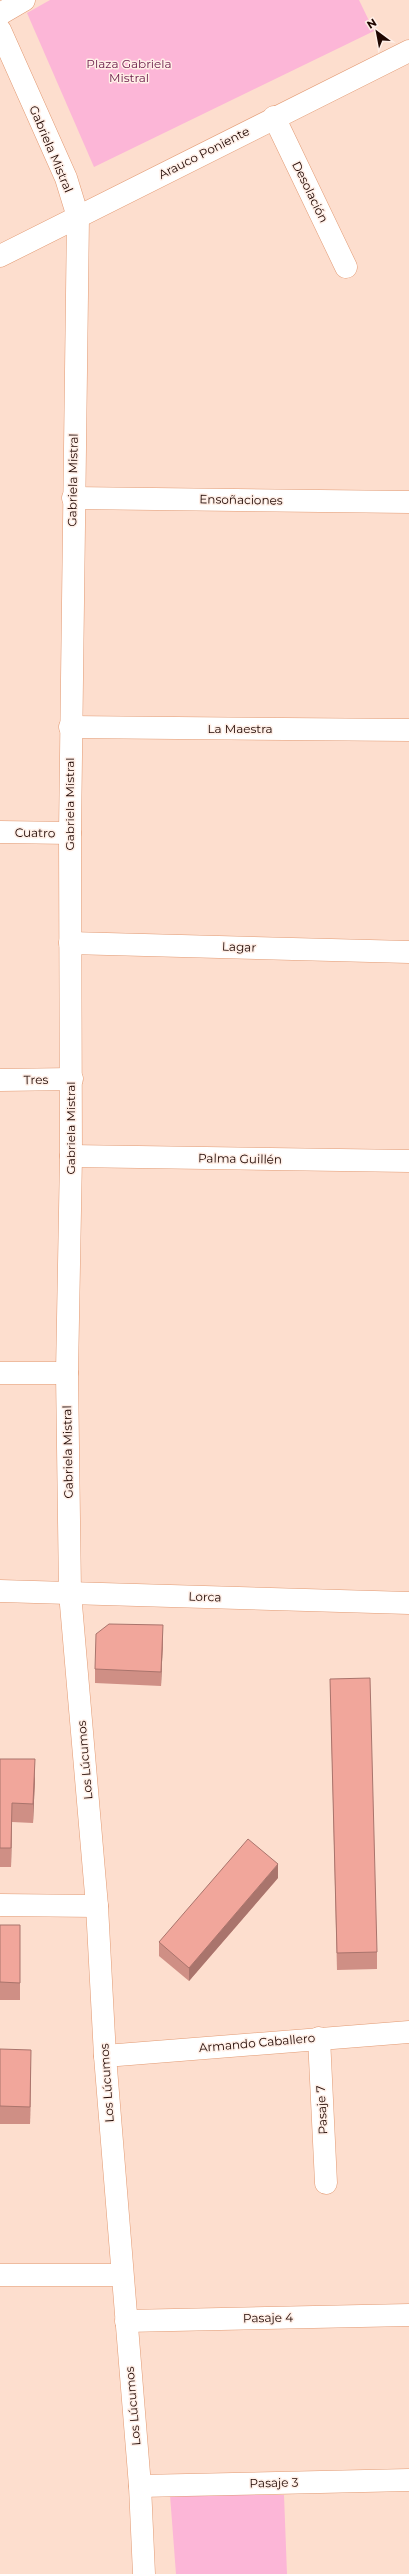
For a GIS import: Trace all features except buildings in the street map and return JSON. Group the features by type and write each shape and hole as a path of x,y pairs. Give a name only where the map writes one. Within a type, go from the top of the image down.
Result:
{"street":[{"path":"0,14 24,0"},
{"name":"Gabriela Mistral","path":"0,30 66,178 78,217 70,727 70,943 72,1079 67,1373 70,1593"},
{"name":"Arauco Poniente","path":"0,256 274,117 409,51"},
{"name":"Desolación","path":"274,117 346,267"},
{"name":"Ensoñaciones","path":"73,498 409,502"},
{"name":"La Maestra","path":"70,727 409,730"},
{"name":"Cuatro","path":"0,832 70,833"},
{"name":"Lagar","path":"70,943 409,952"},
{"name":"Tres","path":"0,1080 72,1079"},
{"name":"Palma Guillén","path":"71,1156 409,1161"},
{"path":"0,1373 67,1373"},
{"name":"Lorca","path":"0,1591 409,1604"},
{"name":"Los Lúcumos","path":"70,1593 97,1906 105,2056 140,2486 144,2574"},
{"path":"0,1905 97,1906"},
{"name":"Armando Caballero","path":"105,2056 409,2032"},
{"name":"Pasaje 7","path":"319,2038 326,2183"},
{"path":"0,2275 122,2275"},
{"name":"Pasaje 4","path":"126,2321 409,2315"},
{"name":"Pasaje 3","path":"140,2486 409,2480"}],"green space":[{"name":"Plaza Gabriela Mistral","path":"50,0 359,0 374,31 94,167 27,13"},
{"path":"170,2495 284,2495 287,2574 176,2574"}]}
